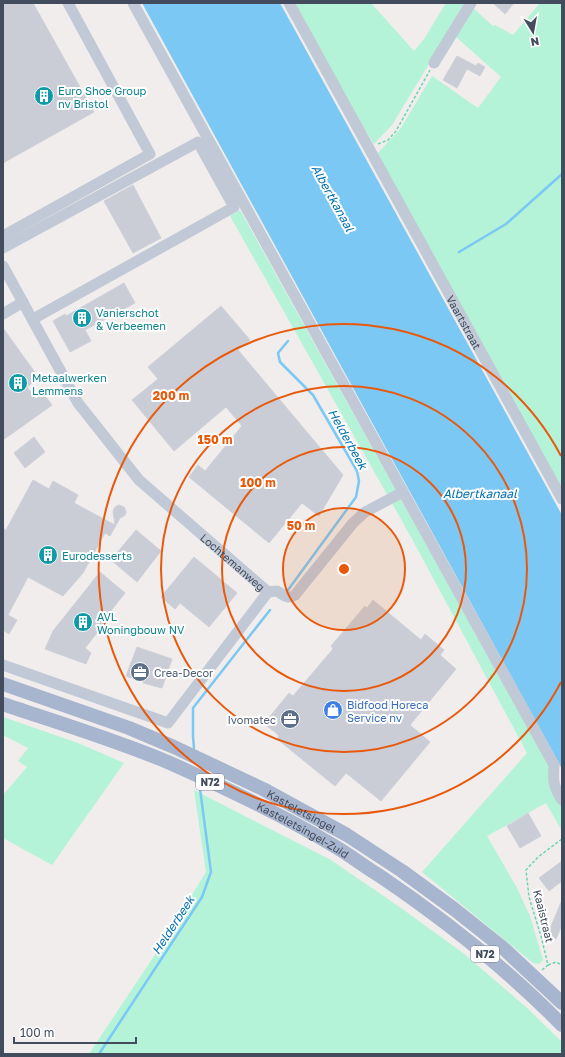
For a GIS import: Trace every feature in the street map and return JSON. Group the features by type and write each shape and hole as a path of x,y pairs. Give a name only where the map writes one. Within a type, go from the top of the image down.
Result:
{"main road":[{"name":"Kasteletsingel","path":"3,684 129,728 174,746 263,789 340,831 395,867 454,909 503,948 535,977"},
{"name":"Kasteletsingel-Zuid","path":"3,704 104,738 168,763 254,802 336,848 442,919 491,959 538,1001 562,1025"},
{"name":"N72","path":"535,977 562,1003"}],"street":[{"path":"3,236 150,154 68,3"},
{"path":"133,3 554,765 553,782 562,800"},
{"name":"Vaartstraat","path":"289,3 562,499"},
{"path":"434,63 471,3"},
{"path":"3,248 198,142 234,207 33,320"},
{"name":"Lochtemanweg","path":"3,266 78,403 139,480 268,592 168,723 3,665"},
{"path":"3,314 23,302"},
{"path":"268,592 277,591 286,598 291,598 353,523 365,512 403,492"}],"path":[{"path":"366,144 379,144 388,140 396,131 434,63"},
{"name":"Kaaistraat","path":"548,965 529,897 526,870 538,857 562,839"},
{"path":"535,977 548,965 556,962 562,965"}],"green space":[{"path":"295,3 371,3 414,51 424,39 446,3 466,3 392,125 374,144 352,109"},
{"path":"540,3 562,3 562,494 377,154 401,128 432,76 478,108 501,77 456,37 473,8 493,26 495,25 513,35"},
{"path":"240,210 562,789 562,831 546,803 487,836 517,888 530,916 543,960 539,964 533,963 422,872 527,753 411,537 230,216"},
{"path":"3,717 78,743 124,763 52,865 3,838 3,795 27,767 18,761 28,748 3,735"},
{"path":"194,790 331,860 401,908 463,953 526,1007 562,1042 562,1054 89,1054 162,944 206,872"}],"water":[{"name":"Albertkanaal","path":"142,3 280,3 562,515 562,769"}],"building":[{"name":"Euro Shoe Group nv Bristol","path":"3,3 33,3 94,112 3,163"},
{"path":"493,3 514,3 505,14"},
{"path":"457,56 476,66 478,63 485,67 480,76 467,69 457,88 443,80"},
{"path":"133,185 161,238 133,253 104,201"},
{"name":"Vanierschot & Verbeemen","path":"124,283 135,303 85,330 91,341 70,352 53,321 65,314 66,316"},
{"path":"221,306 250,340 238,350 343,475 319,516 302,503 269,543 189,477 198,465 205,471 242,426 226,407 174,451 132,400 158,379 148,367"},
{"name":"Metaalwerken Lemmens","path":"3,328 39,378 27,387 36,399 43,393 52,405 3,440"},
{"path":"34,437 45,452 25,468 14,453"},
{"name":"Eurodesserts","path":"33,480 49,489 53,481 78,495 74,503 115,525 113,511 115,507 119,505 124,507 126,513 120,518 110,536 105,533 83,573 63,596 28,577 8,615 17,620 9,634 3,630 3,528 6,530"},
{"path":"136,530 161,551 137,582 111,560"},
{"path":"194,557 237,593 209,627 180,603 175,609 161,597"},
{"name":"AVL Woningbouw NV","path":"100,572 125,593 110,612 112,614 85,648 91,653 86,664 45,649 53,631"},
{"name":"Bidfood Horeca Service nv","path":"373,600 421,640 425,634 444,650 440,655 456,669 410,725 430,742 381,801 346,773 335,786 277,739 279,736 264,724 289,693 293,696 333,649 331,646 365,606 367,608"},
{"path":"137,647 172,659 162,688 143,683 144,682 126,676"},
{"path":"528,813 541,836 520,848 507,826"},
{"path":"562,861 562,881 549,891 539,878"},
{"path":"562,900 562,925 556,939 547,936"}],"waterway":[{"name":"Helderbeek","path":"459,252 506,224 562,174"},
{"name":"Helderbeek","path":"288,341 278,353 280,362 313,395 357,471 359,481 356,497 288,590"},
{"name":"Helderbeek","path":"194,748 193,708 270,610"},
{"name":"Helderbeek","path":"99,1054 202,897 211,872 200,789"}],"place":[{"name":"Euro Shoe Group nv Bristol","path":"44,96"},
{"name":"Vanierschot & Verbeemen","path":"82,318"},
{"name":"Metaalwerken Lemmens","path":"18,383"},
{"name":"Eurodesserts","path":"48,555"},
{"name":"AVL Woningbouw NV","path":"83,622"},
{"name":"Crea-Decor","path":"140,672"},
{"name":"Bidfood Horeca Service nv","path":"333,710"},
{"name":"Ivomatec","path":"290,719"}]}
